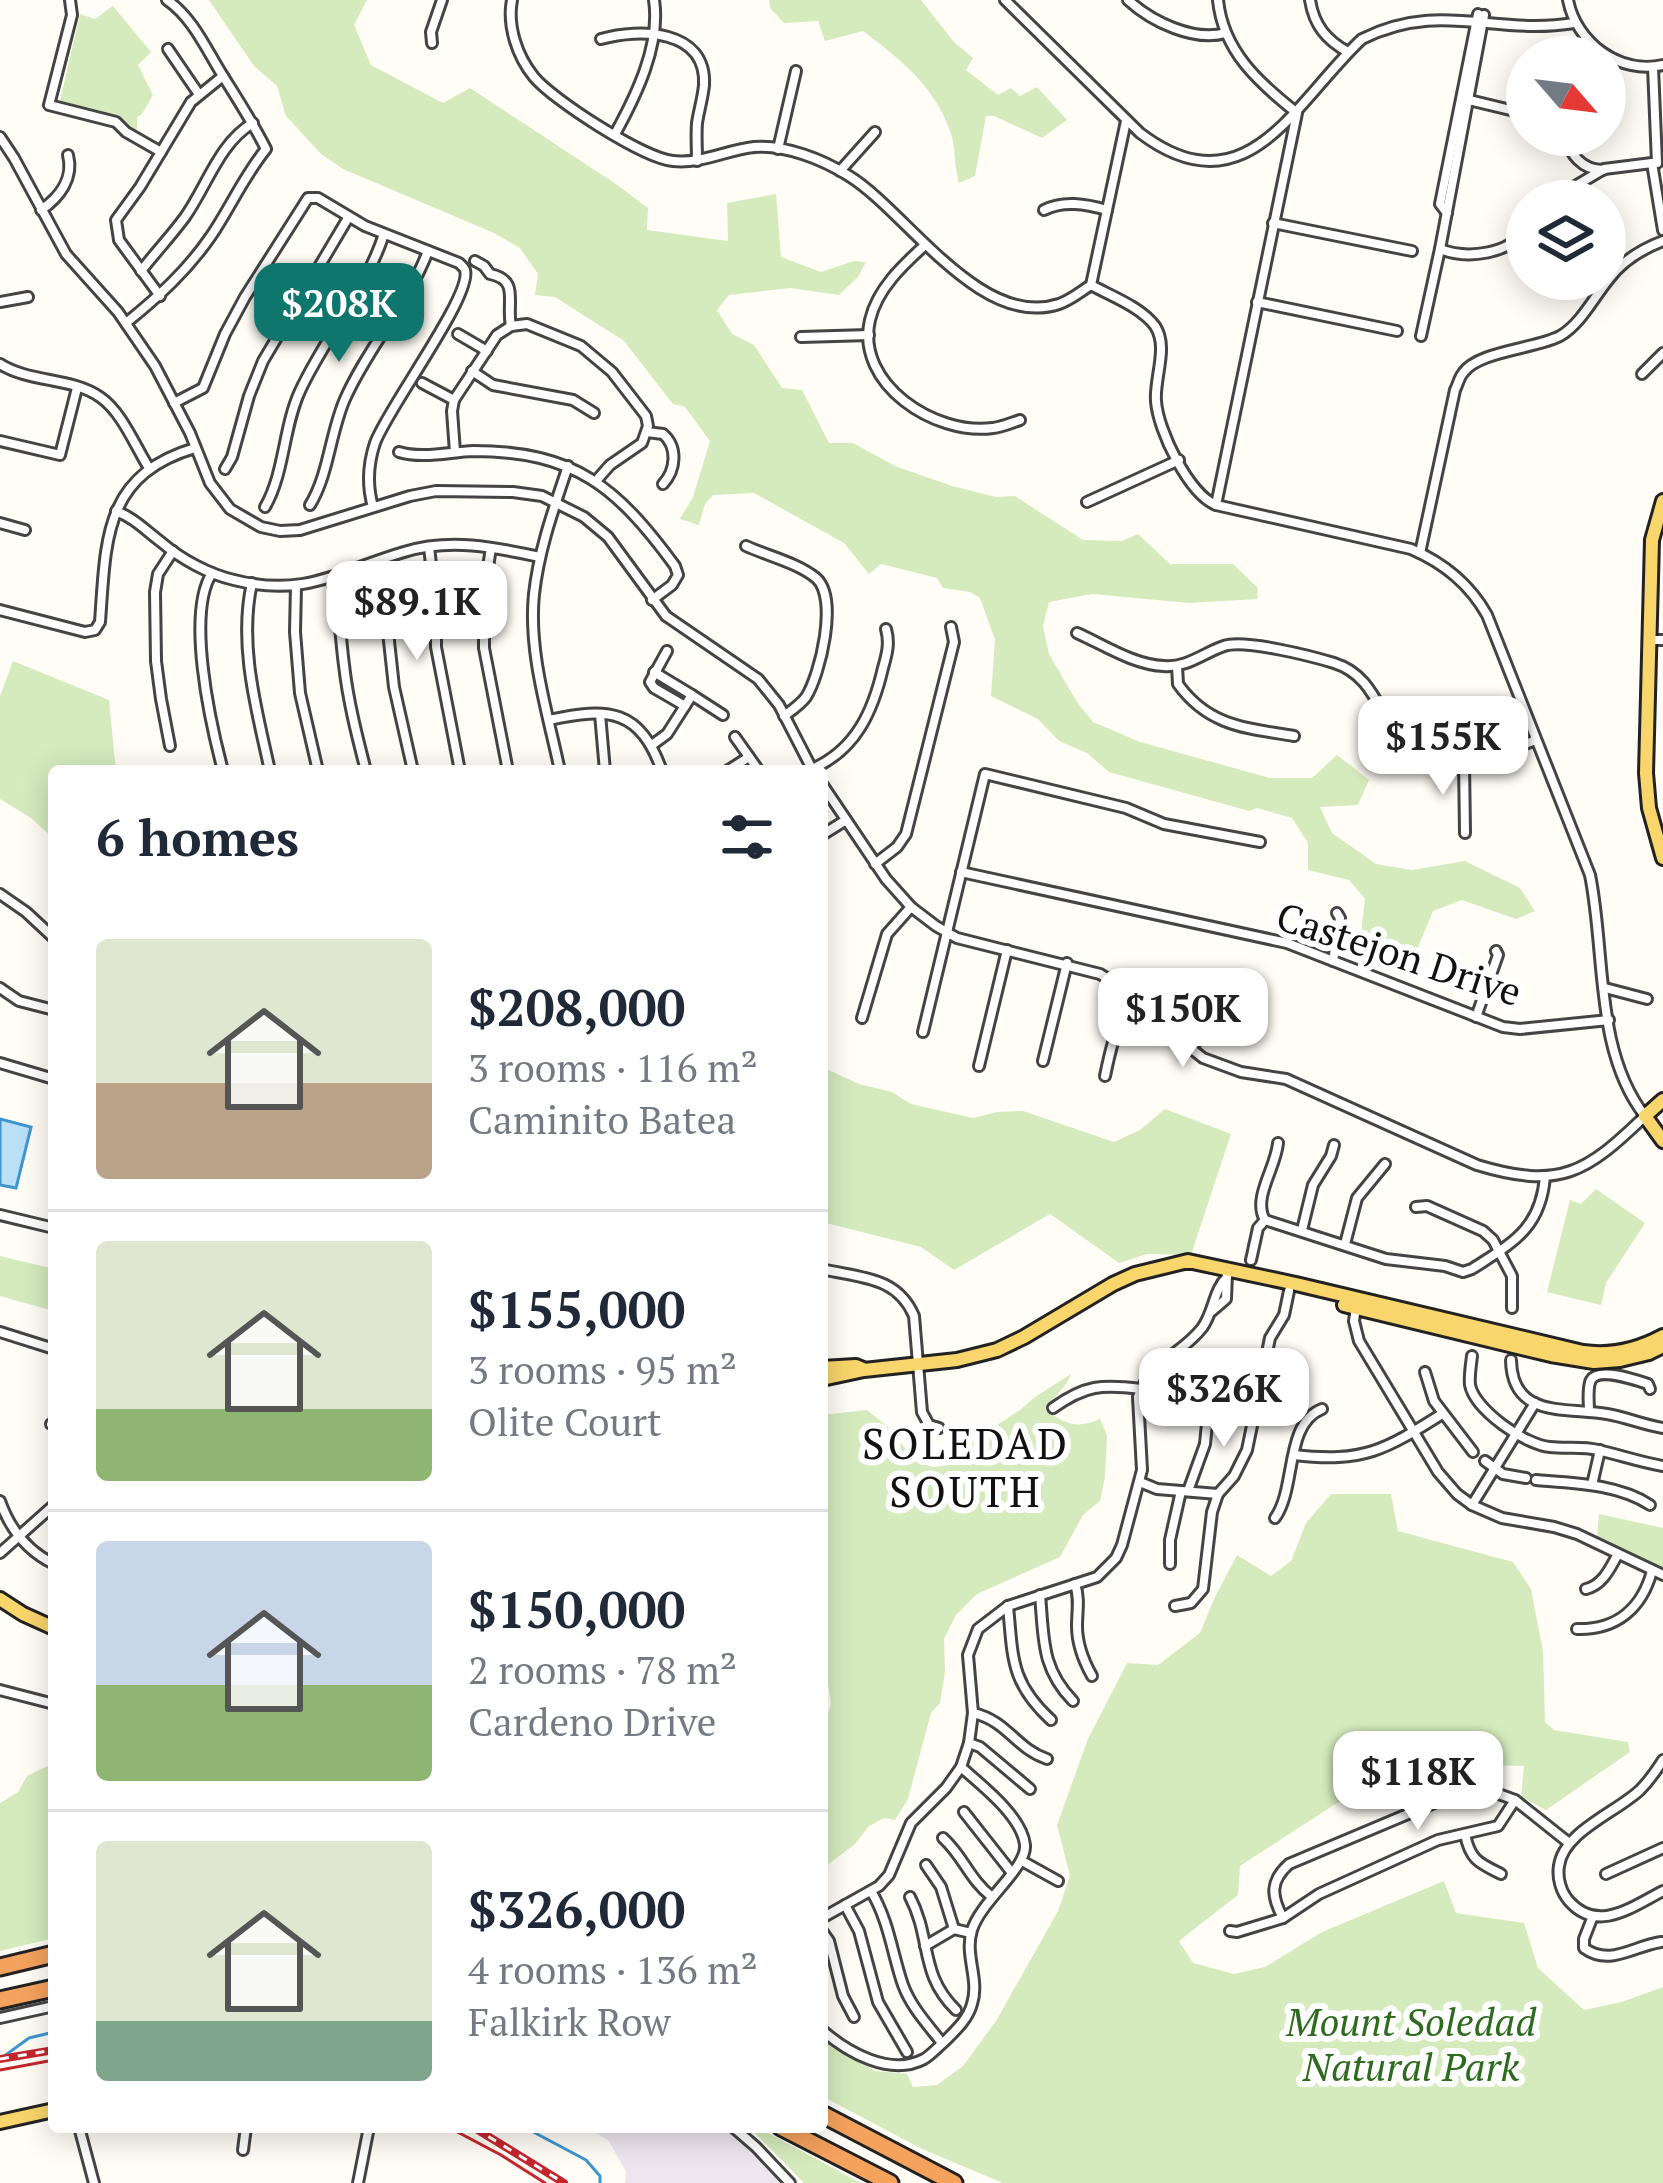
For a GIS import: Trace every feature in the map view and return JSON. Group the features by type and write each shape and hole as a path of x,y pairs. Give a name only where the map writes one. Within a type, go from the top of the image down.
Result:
{"highway":[{"path":"0,1966 48,1955"},
{"path":"0,2000 48,1989"},
{"path":"828,2117 954,2183"},
{"path":"793,2133 890,2183"}],"main road":[{"path":"1663,501 1652,540 1656,640 1646,773 1649,808 1663,858"},
{"path":"1645,1116 1663,1100"},
{"path":"1645,1116 1663,1128"},
{"path":"1645,1116 1663,1141"},
{"path":"828,1377 997,1350 1112,1284 1174,1267 1227,1273 1594,1362 1620,1360 1663,1346"},
{"path":"1227,1273 1289,1291 1594,1354 1646,1345 1663,1336"},
{"path":"828,1368 864,1370"},
{"path":"2,1606 48,1625"},
{"path":"0,2122 48,2111"}],"street":[{"path":"70,0 72,15 49,105 116,122 161,152"},
{"path":"126,323 167,291 210,237 266,149 188,20 167,0"},
{"path":"432,43 442,0"},
{"path":"512,0 518,52 534,76 640,151 659,158 697,161 755,147 805,154 873,194 956,272 1016,304 1056,305 1091,285 1126,120"},
{"path":"614,135 644,72 656,18 654,0"},
{"path":"1005,0 1158,147 1198,159 1224,159 1256,148 1297,113 1348,52 1377,28 1417,13 1448,10 1540,26 1574,23"},
{"path":"1128,0 1187,32 1226,34"},
{"path":"1218,0 1226,34 1246,68 1297,113"},
{"path":"1310,0 1317,26 1334,45 1348,52"},
{"path":"1568,0 1574,23 1595,49 1636,66 1658,66 1657,163 1604,170 1585,166 1574,156"},
{"path":"1421,336 1469,100 1481,14"},
{"path":"1447,213 1440,204 1481,14"},
{"path":"601,39 669,36 693,51 703,68 704,85 697,161"},
{"path":"168,50 198,93"},
{"path":"778,149 796,70"},
{"path":"160,296 119,240 116,220 198,93 224,76"},
{"path":"1469,100 1506,109"},
{"path":"1216,505 1297,113"},
{"path":"141,271 185,217 226,146 253,123"},
{"path":"840,171 875,132"},
{"path":"0,137 66,254 126,323 155,366 210,483 222,501 244,519 280,531 302,530 410,496 449,490 532,494 556,503 608,537 666,616 758,680 772,695 810,765"},
{"path":"41,210 64,188 71,166 68,155"},
{"path":"1652,163 1663,230"},
{"path":"1587,180 1604,170"},
{"path":"174,403 203,388 225,334 304,200 318,198 348,218 459,263 465,276 458,300 395,401 375,444 369,468 373,508"},
{"path":"1044,210 1086,204 1106,210"},
{"path":"225,469 263,361 348,218"},
{"path":"1273,223 1412,251"},
{"path":"265,507 299,394 372,265 384,234"},
{"path":"1420,553 1463,371 1479,360 1560,336 1583,315 1619,267 1663,241"},
{"path":"925,245 884,290 872,314 868,335 881,377 926,415 964,427 989,429 1020,420"},
{"path":"1440,249 1492,252 1506,246"},
{"path":"310,506 348,392 414,283 428,251"},
{"path":"475,261 508,281 511,326"},
{"path":"828,793 875,864 911,907 958,938 1100,974 1139,998 1203,1058 1241,1072 1286,1079 1500,1172 1545,1176 1572,1172 1608,1152 1645,1116 1612,1051 1590,875 1476,596 1450,570 1420,553 1209,503 1192,487 1158,419 1155,396 1161,346 1156,328 1139,311 1091,285"},
{"path":"0,302 28,297"},
{"path":"1257,302 1397,331"},
{"path":"455,452 454,400 497,335 511,326 527,324 593,355 646,416 642,443 596,481"},
{"path":"458,334 487,351"},
{"path":"801,337 868,335"},
{"path":"1642,374 1663,353"},
{"path":"0,364 15,373 99,396 110,405 149,468"},
{"path":"472,371 493,385 573,400 594,413"},
{"path":"422,383 454,400"},
{"path":"0,441 60,455 77,388"},
{"path":"647,432 663,434 673,445 674,457 663,484"},
{"path":"0,610 85,632 95,630 116,511 149,468 195,448"},
{"path":"399,452 535,455 596,481 633,514 675,566 678,574 672,585 652,600"},
{"path":"1087,502 1179,460"},
{"path":"559,765 533,624 541,557 568,466"},
{"path":"116,511 212,573 252,584 296,586 429,547 477,544 541,557"},
{"path":"0,523 25,530"},
{"path":"746,546 815,577 826,592 828,620 812,686 802,703 784,716"},
{"path":"429,547 436,647 459,765"},
{"path":"490,548 484,648 507,765"},
{"path":"170,746 156,661 155,592 158,574 173,551"},
{"path":"372,564 384,595 394,687 412,765"},
{"path":"212,573 201,600 203,666 222,765"},
{"path":"331,578 364,765"},
{"path":"252,584 250,667 269,765"},
{"path":"296,586 300,693 317,765"},
{"path":"875,864 897,847 908,826 954,641 951,627"},
{"path":"821,765 866,722 890,641 886,629"},
{"path":"1077,633 1158,666 1177,666 1223,646 1245,643 1337,664 1365,681 1405,746 1426,757 1476,761 1536,740"},
{"path":"667,651 650,682 686,706"},
{"path":"1177,666 1178,684 1204,712 1234,726 1294,736"},
{"path":"654,672 723,715"},
{"path":"652,745 668,734 692,695"},
{"path":"549,720 600,714 629,721 644,733 660,765"},
{"path":"600,714 604,765"},
{"path":"735,736 753,765"},
{"path":"736,765 749,757"},
{"path":"1464,762 1465,833"},
{"path":"923,1032 985,774 1126,808 1164,824 1261,842"},
{"path":"828,831 846,820"},
{"name":"Castejon Drive","path":"961,872 1287,943 1503,1028 1609,1020"},
{"path":"0,894 48,932"},
{"path":"862,1018 887,934 911,907"},
{"path":"1334,962 1337,914"},
{"path":"979,1066 1007,950"},
{"path":"1475,1017 1496,951"},
{"path":"1043,1061 1067,963"},
{"path":"0,988 19,1001 48,1008"},
{"path":"1605,988 1647,999"},
{"path":"1105,1076 1120,1019 1139,998"},
{"path":"1191,1049 1220,1008"},
{"path":"0,1063 48,1076"},
{"path":"1278,1143 1259,1205 1265,1220 1386,1258 1463,1272 1500,1251 1531,1224 1545,1176"},
{"path":"1302,1230 1313,1185 1334,1145"},
{"path":"1346,1244 1358,1198 1385,1164"},
{"path":"1416,1207 1427,1206 1483,1231 1512,1276 1512,1308"},
{"path":"0,1215 48,1227"},
{"path":"1250,1260 1258,1228 1265,1220"},
{"path":"828,1270 900,1291 914,1316 922,1412 929,1425 939,1428"},
{"path":"828,1915 890,1875 911,1823 961,1767 973,1713 968,1655 984,1622 1008,1606 1104,1572 1116,1558 1142,1470 1141,1389 1155,1366 1199,1331 1226,1299 1227,1273"},
{"path":"1175,1606 1191,1603 1204,1589 1212,1512 1218,1494 1247,1450 1270,1338 1284,1315 1289,1291"},
{"path":"1357,1304 1356,1333 1443,1479 1472,1505 1502,1518 1577,1534 1663,1575"},
{"path":"0,1332 48,1347"},
{"path":"1472,1356 1473,1393 1515,1434 1547,1447 1600,1450 1663,1466"},
{"path":"1510,1360 1516,1385 1535,1403 1663,1428"},
{"path":"1424,1372 1434,1401 1473,1452"},
{"path":"1589,1411 1594,1376 1629,1378 1650,1389"},
{"path":"1170,1564 1170,1540 1184,1491 1205,1444 1211,1382"},
{"path":"1053,1408 1093,1387 1141,1389"},
{"path":"1472,1505 1535,1403"},
{"path":"1275,1518 1284,1505 1300,1429 1307,1417 1322,1409"},
{"path":"1294,1455 1328,1459 1369,1454 1442,1414"},
{"path":"1592,1485 1600,1450"},
{"path":"1485,1461 1503,1474 1592,1485 1649,1505"},
{"path":"1140,1482 1157,1489 1218,1494"},
{"path":"1,1508 19,1536 48,1560"},
{"path":"0,1553 48,1517"},
{"path":"1586,1589 1595,1587 1618,1554"},
{"path":"1577,1629 1601,1628 1625,1616 1641,1598 1652,1571"},
{"path":"1075,1585 1078,1642 1092,1676"},
{"path":"1040,1595 1047,1664 1073,1700"},
{"path":"1008,1606 1016,1675 1051,1720"},
{"path":"0,1690 48,1702"},
{"path":"973,1713 998,1721 1027,1750 1047,1759"},
{"path":"969,1743 1030,1789"},
{"path":"1663,1760 1638,1792 1569,1843 1558,1869 1561,1886 1573,1906 1593,1916 1620,1914 1663,1891"},
{"path":"828,2036 873,2062 912,2063 926,2058 942,2043 973,2003 970,1933 1025,1852 1016,1821 961,1767"},
{"path":"1283,1918 1273,1895 1275,1879 1289,1864 1460,1793 1496,1793 1515,1800 1569,1843"},
{"path":"1230,1931 1237,1933 1283,1918 1318,1894 1438,1840 1498,1826 1515,1800"},
{"path":"964,1812 1012,1873"},
{"path":"1465,1834 1472,1855 1501,1874"},
{"path":"944,1838 991,1896"},
{"path":"1606,1874 1663,1848"},
{"path":"1022,1861 1058,1881"},
{"path":"926,1864 941,1886 954,1929"},
{"path":"871,1891 889,1930 904,1987 942,2043"},
{"path":"910,1897 920,1915 934,1981 956,2011"},
{"path":"845,1905 859,1931 878,2002 907,2051"},
{"path":"1593,1916 1584,1948 1600,1958 1661,1942"},
{"path":"926,1946 954,1929 970,1933"},
{"path":"828,1939 842,1996 854,2017"},
{"path":"0,2018 48,2007"},
{"path":"82,2133 94,2183"},
{"path":"243,2150 245,2133"},
{"path":"358,2183 368,2133"},
{"path":"740,2133 790,2183"}],"shaded area":[{"path":"595,2133 733,2133 786,2183 625,2183 626,2172 609,2141"}],"green space":[{"path":"209,0 367,0 354,25 371,65 443,103 470,88 648,208 647,230 728,241 727,203 776,194 781,257 821,272 866,262 839,295 790,288 729,295 717,310 732,334 754,345 782,388 802,390 829,443 853,443 895,466 952,486 996,497 1015,496 1083,540 1122,541 1138,534 1170,564 1233,564 1258,588 1257,599 1189,603 1092,594 1049,602 1043,626 1049,654 1093,722 1140,742 1270,778 1312,778 1337,755 1369,780 1358,805 1320,807 1332,833 1376,864 1412,870 1465,861 1520,888 1535,911 1516,919 1462,900 1433,911 1416,952 1361,933 1365,899 1349,880 1308,870 1308,843 1292,818 1257,808 1249,811 1109,772 1087,753 1059,741 1038,719 991,696 995,640 980,598 943,588 937,578 881,564 869,574 844,543 754,493 713,495 699,525 680,519 693,497 710,441 685,407 673,404 624,341 555,297 535,295 538,274 520,248 343,169 321,154 286,116 277,86 254,66"},
{"path":"769,0 921,0 973,58 966,70 998,95 1011,88 1020,96 1037,87 1067,120 1042,138 986,116 975,176 959,183 953,140 944,117 927,88 904,64 863,31 825,41 818,21 784,23"},
{"path":"113,6 151,52 138,65 153,95 137,117 137,132 115,117 90,114 60,101 80,14 95,19"},
{"path":"13,661 109,700 115,765 48,765 48,834 0,799 0,696"},
{"path":"828,1070 892,1092 911,1104 973,1118 1023,1111 1114,1142 1140,1130 1165,1109 1231,1134 1191,1255 1147,1254 1119,1263 1050,1214 954,1270 921,1247 828,1224"},
{"path":"1596,1189 1645,1223 1606,1283 1601,1305 1547,1292 1570,1200 1581,1204"},
{"path":"0,1256 48,1268 48,1309 0,1296"},
{"path":"1071,1374 1049,1412 1074,1424 1100,1419 1107,1435 1100,1501 1083,1515 1060,1557 977,1594 956,1615 944,1639 940,1703 931,1713 908,1799 895,1820 884,1818 869,1826 828,1864 828,1414 867,1410 888,1427 916,1462 933,1467 950,1465 980,1430 997,1425"},
{"name":"Mount Soledad Natural Park","path":"1331,1494 1391,1494 1398,1531 1513,1562 1531,1589 1543,1652 1545,1722 1554,1730 1628,1742 1630,1752 1546,1810 1521,1797 1524,1766 1452,1764 1337,1803 1240,1866 1238,1895 1179,1941 1193,1963 1234,1974 1265,1967 1322,1932 1444,1881 1456,1913 1524,1923 1538,1968 1584,2010 1663,1987 1663,2183 1003,2183 922,2149 828,2099 828,2044 875,2071 907,2074 913,2087 937,2085 963,2066 996,2021 1058,1911 1070,1876 1057,1825 1088,1739 1127,1663 1158,1665 1200,1633 1237,1555 1271,1576 1291,1561 1306,1523"},
{"path":"1599,1514 1663,1528 1663,1569 1597,1538"},
{"path":"48,1766 48,1939 0,1951 0,1803 18,1792 27,1776"},
{"path":"755,2133 768,2133 861,2183 804,2183"}],"water":[{"path":"0,1119 31,1127 16,1188 0,1185"}],"waterway":[{"path":"0,2059 29,2038 48,2033"},
{"path":"535,2133 586,2160 600,2176 600,2183"}],"tram line":[{"path":"0,2070 48,2061"},
{"path":"459,2133 545,2183"}],"railway":[{"path":"0,2059 48,2051"},
{"path":"483,2133 564,2183"}],"district":[{"name":"SOLEDAD SOUTH","path":"966,1468"}]}
